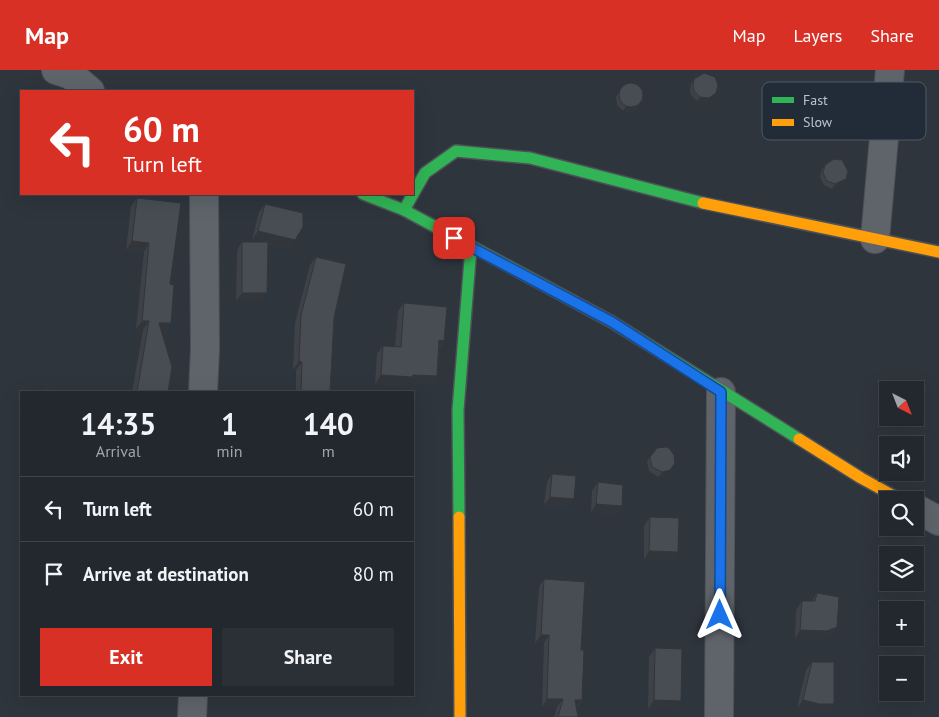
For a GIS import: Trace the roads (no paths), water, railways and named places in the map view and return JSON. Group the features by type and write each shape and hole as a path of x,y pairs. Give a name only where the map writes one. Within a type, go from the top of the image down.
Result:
{"street":[{"path":"56,70 71,75 89,90"},
{"path":"874,239 883,140"},
{"path":"414,192 425,173 456,151 530,158 711,205 939,252"},
{"path":"204,195 204,391"},
{"path":"366,195 404,210 612,322 721,392 885,491"},
{"path":"404,210 413,195"},
{"path":"460,717 458,410 471,247"},
{"path":"719,717 721,392"},
{"path":"924,513 939,521"},
{"path":"192,717 193,696"}]}
